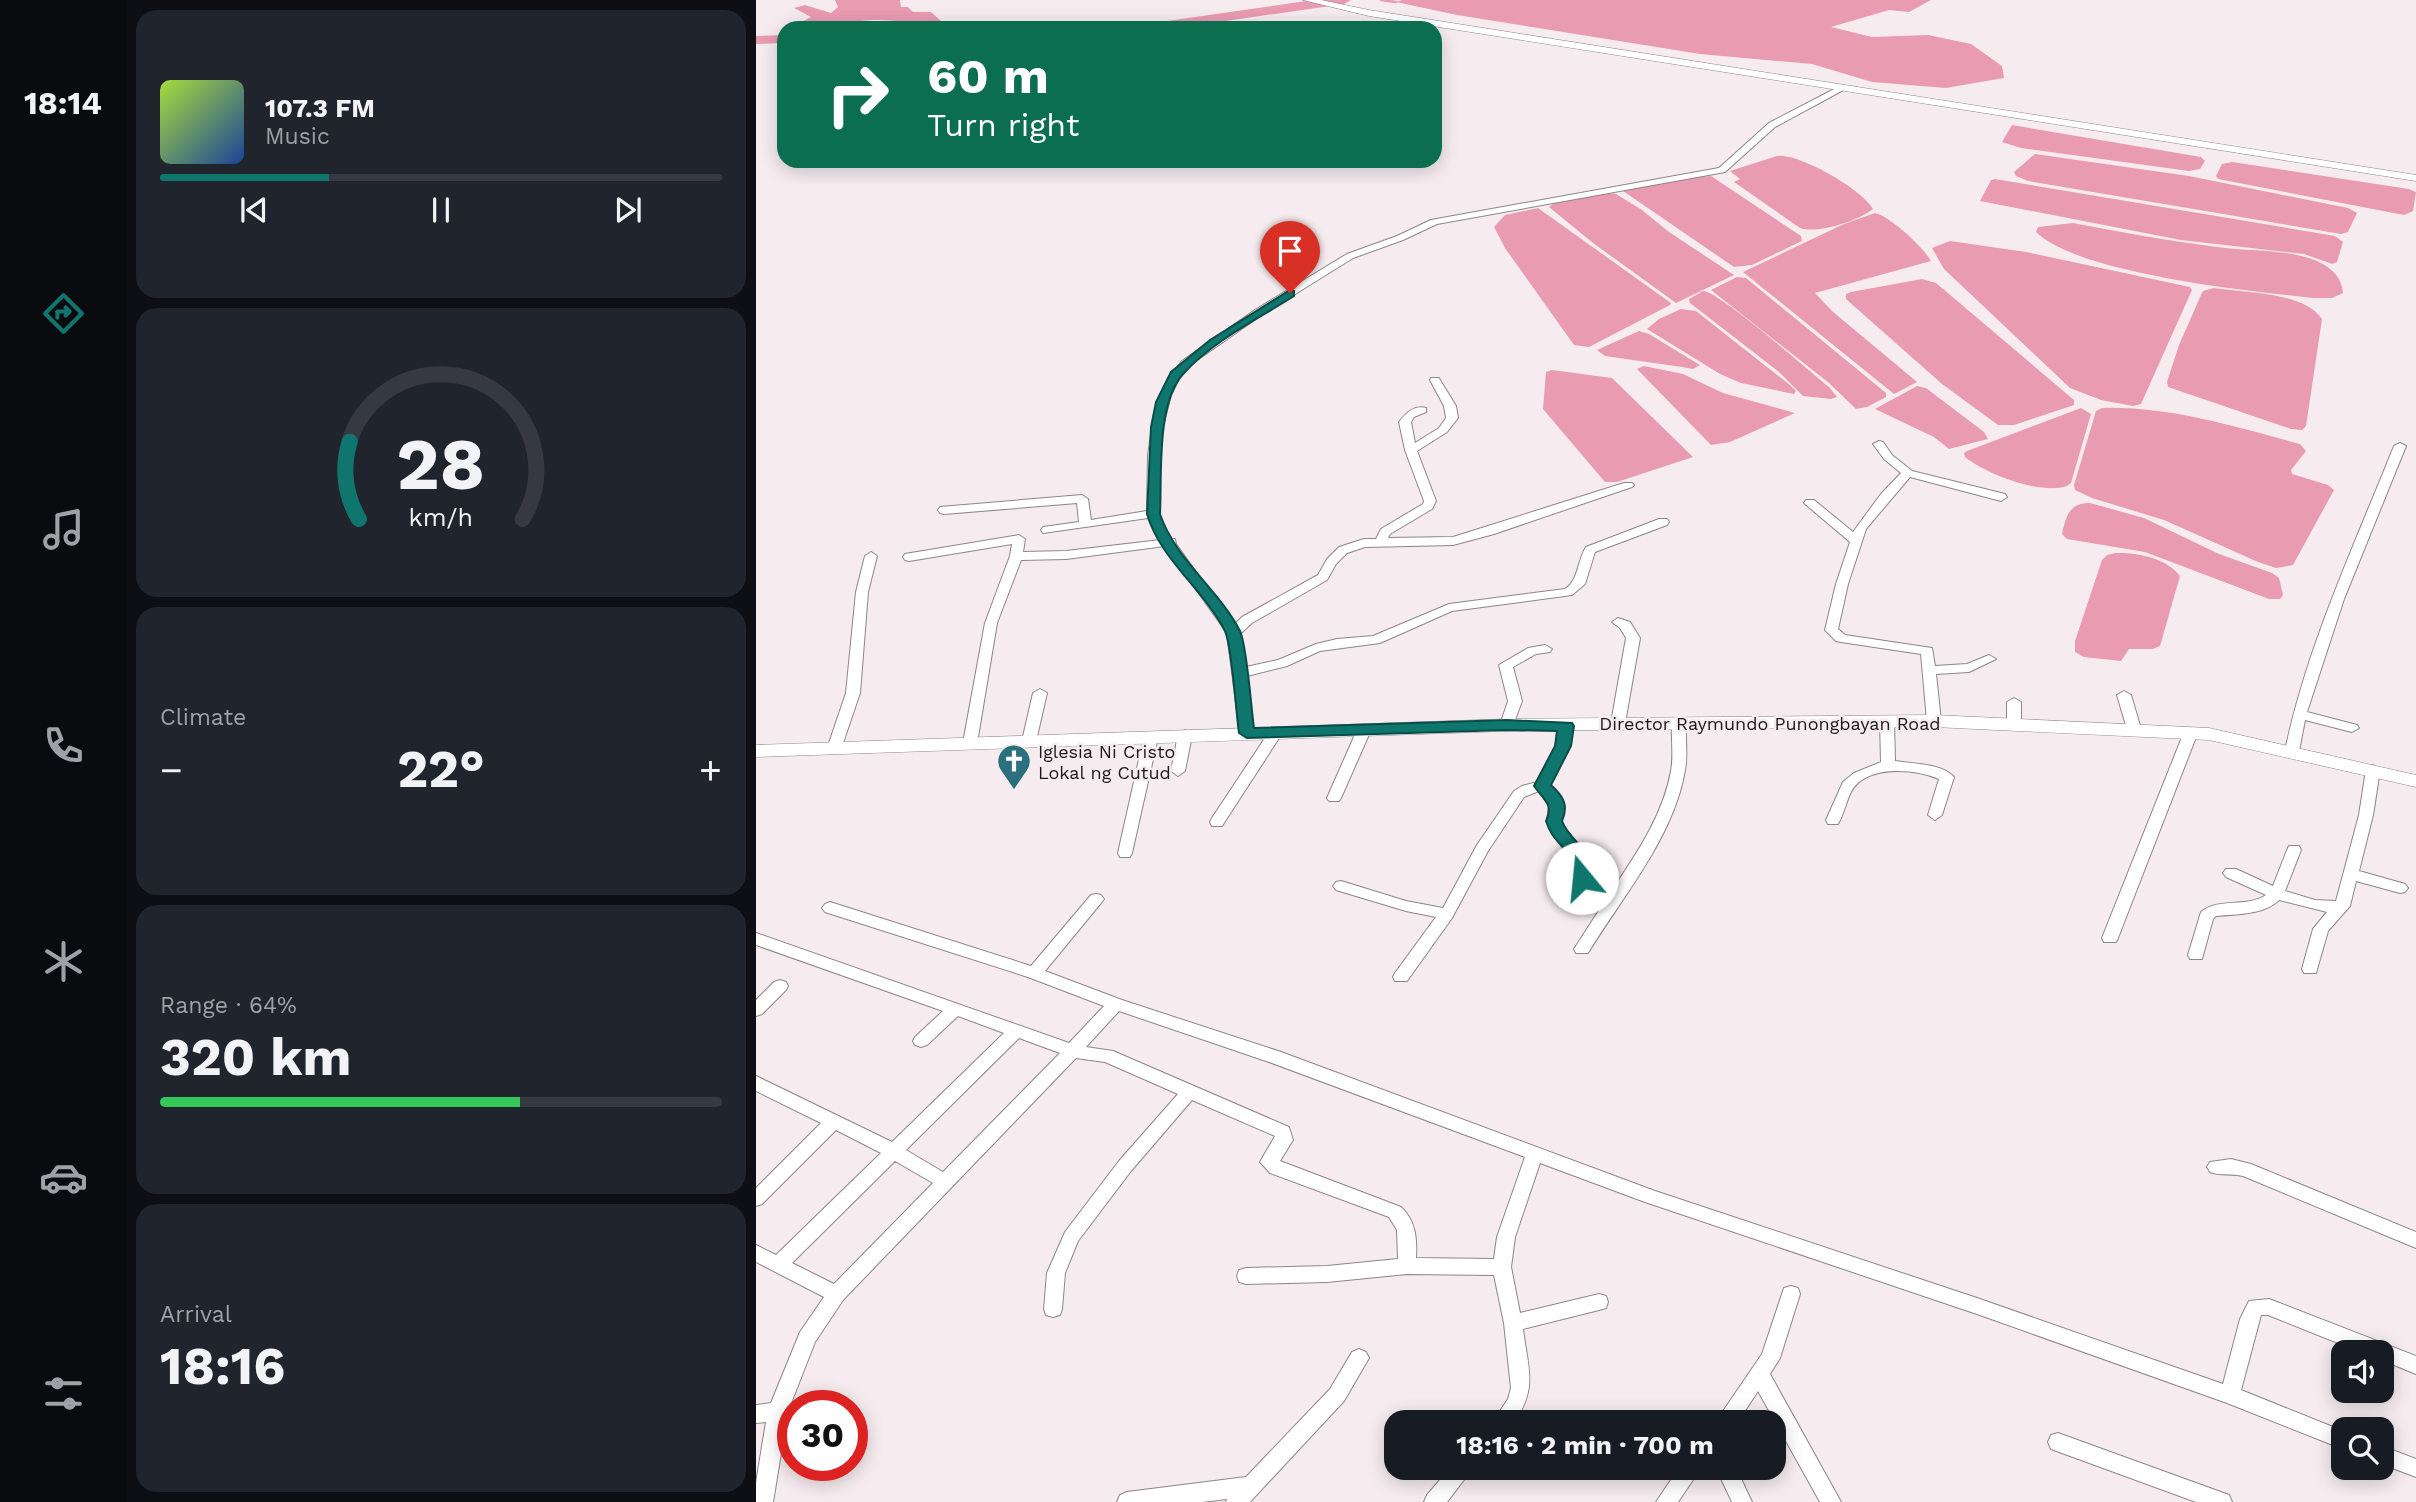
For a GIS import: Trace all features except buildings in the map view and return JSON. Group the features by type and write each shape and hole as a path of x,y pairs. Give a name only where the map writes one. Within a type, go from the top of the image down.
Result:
{"street":[{"path":"1316,2 1432,21"},
{"path":"1442,23 2416,178"},
{"path":"1247,733 1233,633 1156,524 1153,514 1157,427 1171,382 1186,363 1259,312 1350,256 1434,222 1722,170 1772,125 1843,88"},
{"path":"1410,450 1443,430 1452,418 1450,406 1435,380"},
{"path":"1380,542 1385,532 1428,506 1430,501 1410,450 1405,422 1410,415 1422,410"},
{"path":"1879,444 1888,457 1908,473 2001,496"},
{"path":"2292,751 2300,714 2338,599 2400,446"},
{"path":"1908,473 1860,529 1831,630 1841,638 1924,650 1929,653 1934,721"},
{"path":"1233,633 1247,620 1323,577 1331,562 1343,550 1364,543 1453,541 1628,485"},
{"path":"944,510 1082,499 1085,523"},
{"path":"1811,503 1855,540"},
{"path":"1047,530 1153,514"},
{"path":"1240,673 1282,663 1316,648 1375,640 1449,608 1567,592 1581,583 1585,558 1590,550 1663,522"},
{"path":"909,557 1019,539 1016,556 991,623 970,743"},
{"path":"1016,556 1066,555 1171,542"},
{"path":"834,749 853,693 862,592 871,556"},
{"path":"1618,622 1625,625 1633,638 1618,723"},
{"path":"1507,725 1516,701 1506,665 1533,651 1545,649"},
{"path":"1931,670 1969,668 1989,659"},
{"path":"1029,741 1040,693"},
{"path":"2124,695 2134,729"},
{"path":"2014,702 2014,724"},
{"path":"2300,714 2352,728"},
{"path":"1887,721 1888,765"},
{"name":"Director Raymundo Punongbayan Road","path":"756,751 1507,725 1934,721 2191,732 2292,751 2409,779"},
{"path":"1582,949 1618,896 1670,798 1678,771 1679,722"},
{"path":"1542,786 1563,746 1566,726"},
{"path":"1334,798 1364,730"},
{"path":"1217,822 1276,732"},
{"path":"2110,938 2191,732"},
{"path":"1178,771 1185,735"},
{"path":"1125,853 1140,776 1151,737"},
{"path":"1833,820 1845,789 1855,777 1888,765 1940,773 1947,777 1948,783 1936,816"},
{"path":"2310,969 2321,929 2342,906 2366,815 2373,770"},
{"path":"1542,786 1556,799 1558,811 1554,821 1557,830 1580,855 1582,878 1595,888 1618,896"},
{"path":"1401,976 1447,914 1482,849 1519,794 1542,786"},
{"path":"2196,955 2206,916 2210,913 2263,905 2278,895 2294,850"},
{"path":"2231,873 2278,895 2330,908 2342,906"},
{"path":"2351,874 2400,888"},
{"path":"1341,886 1406,906 1447,914"},
{"path":"1034,973 1096,899"},
{"path":"830,908 1034,973 1116,1004 1275,1057 1651,1198 1977,1306 2230,1395 2331,1435"},
{"path":"756,939 1015,1032 1072,1051 1107,1056 1283,1132 1284,1140 1269,1162 1276,1168 1395,1212 1404,1219 1407,1227 1407,1266"},
{"path":"756,1010 780,986"},
{"path":"786,1390 807,1338 836,1294 1116,1004"},
{"path":"921,1041 955,1009"},
{"path":"779,1264 1015,1032"},
{"path":"759,1089 894,1151 944,1181"},
{"path":"1053,1308 1056,1273 1071,1237 1125,1166 1190,1091"},
{"path":"756,1199 833,1122"},
{"path":"1511,1410 1521,1388 1513,1322 1502,1267 1506,1237 1534,1155"},
{"path":"2216,1167 2231,1166 2245,1170 2416,1240"},
{"path":"756,1253 836,1294"},
{"path":"1246,1276 1327,1274 1407,1266 1502,1267"},
{"path":"1734,1410 1770,1358 1791,1294"},
{"path":"1513,1322 1599,1302"},
{"path":"2230,1395 2249,1319 2256,1307 2269,1307 2415,1363"},
{"path":"1236,1502 1337,1395 1359,1358"},
{"path":"1759,1375 1831,1502"},
{"path":"756,1414 777,1411"},
{"path":"763,1502 777,1417"},
{"path":"2058,1442 2222,1502"},
{"path":"2394,1460 2416,1468"},
{"path":"1434,1502 1453,1480"},
{"path":"1666,1502 1682,1480"},
{"path":"1732,1480 1742,1502"},
{"path":"1127,1502 1251,1486"}],"shaded area":[{"path":"835,0 900,0 901,7 908,7 913,12 931,12 941,21 803,21 811,17 794,8 805,5 831,13 838,7"},
{"path":"1931,0 1909,12 1889,10 1831,27 1872,37 1928,35 1971,44 2002,66 2004,78 1946,88 1872,82 1812,64 1700,54 1457,15 1396,2"},
{"path":"2012,125 2201,157 2205,161 2200,169 2189,171 2021,148 2002,142"},
{"path":"2035,154 2189,176 2348,208 2357,213 2348,232 2341,234 2028,181 2016,176 2014,172"},
{"path":"1777,156 1800,160 1830,174 1857,192 1873,209 1838,225 1817,229 1800,228 1734,182 1740,179 1730,171"},
{"path":"2232,162 2409,189 2416,192 2413,211 2404,215 2218,179 2216,176 2222,164"},
{"path":"1711,176 1801,236 1802,241 1752,265 1734,267 1623,191"},
{"path":"1991,180 2335,236 2343,242 2337,262 2332,264 2304,254 2181,240 1980,201"},
{"path":"1606,193 1616,194 1642,210 1669,232 1734,275 1676,303 1593,243 1549,207 1554,203"},
{"path":"1538,208 1671,303 1670,305 1589,347 1574,345 1505,248 1494,227 1505,215"},
{"path":"1875,213 1906,233 1931,261 1815,293 1832,311 1917,382 1894,394 1743,272 1844,224"},
{"path":"2073,223 2199,245 2298,255 2323,264 2331,270 2337,276 2343,293 2332,298 2312,298 2167,278 2089,259 2058,247 2036,232 2038,227"},
{"path":"1950,241 2026,252 2190,287 2192,290 2141,404 2133,406 2101,400 2070,388 1944,269 1932,248"},
{"path":"1737,277 1746,278 1886,393 1886,397 1867,407 1856,409 1829,383 1711,290"},
{"path":"1922,279 1936,283 2074,400 2074,405 2014,425 1998,425 1942,384 1846,299 1846,294 1851,292"},
{"path":"2214,288 2273,295 2302,303 2322,319 2306,426 2302,430 2291,429 2168,387 2167,382 2179,345 2201,295 2203,291"},
{"path":"1703,291 1745,317 1829,387 1837,397 1831,399 1803,396 1779,372 1690,303 1689,299"},
{"path":"1681,309 1696,311 1790,385 1796,391 1794,394 1741,383 1720,374 1647,329 1659,319"},
{"path":"1639,331 1649,334 1700,365 1693,369 1605,356 1597,350"},
{"path":"1644,366 1683,374 1723,393 1795,413 1730,442 1711,445 1637,369"},
{"path":"1552,370 1612,378 1693,457 1617,482 1605,482 1543,409 1546,372"},
{"path":"1917,386 1926,388 1984,432 1988,439 1949,449 1934,437 1875,409"},
{"path":"2081,408 2091,414 2071,483 2067,486 2043,488 2028,485 1999,476 1965,457 1964,453 1967,451"},
{"path":"2102,408 2177,414 2300,444 2306,451 2291,470 2292,474 2328,485 2334,490 2293,565 2276,568 2258,562 2164,520 2092,498 2075,490 2074,485 2096,411"},
{"path":"2090,503 2144,518 2219,554 2272,573 2279,578 2283,595 2280,599 2269,599 2145,552 2067,539 2062,534 2070,512 2077,505"},
{"path":"2115,553 2150,557 2167,565 2180,576 2160,646 2153,649 2129,649 2121,661 2084,657 2075,652 2075,641 2102,560"}],"waterway":[{"path":"1196,21 1344,0"},
{"path":"1381,0 1396,2"},
{"path":"756,40 777,39"}],"place":[{"name":"Iglesia Ni Cristo Lokal ng Cutud","path":"1014,791"}],"route":[{"path":"1290,293 1215,342 1177,372 1163,402 1157,427 1153,514 1156,524 1165,533 1233,633 1247,733 1507,725 1566,726 1563,746 1542,786 1556,799 1558,811 1554,821 1557,830 1580,855 1582,878"}]}
